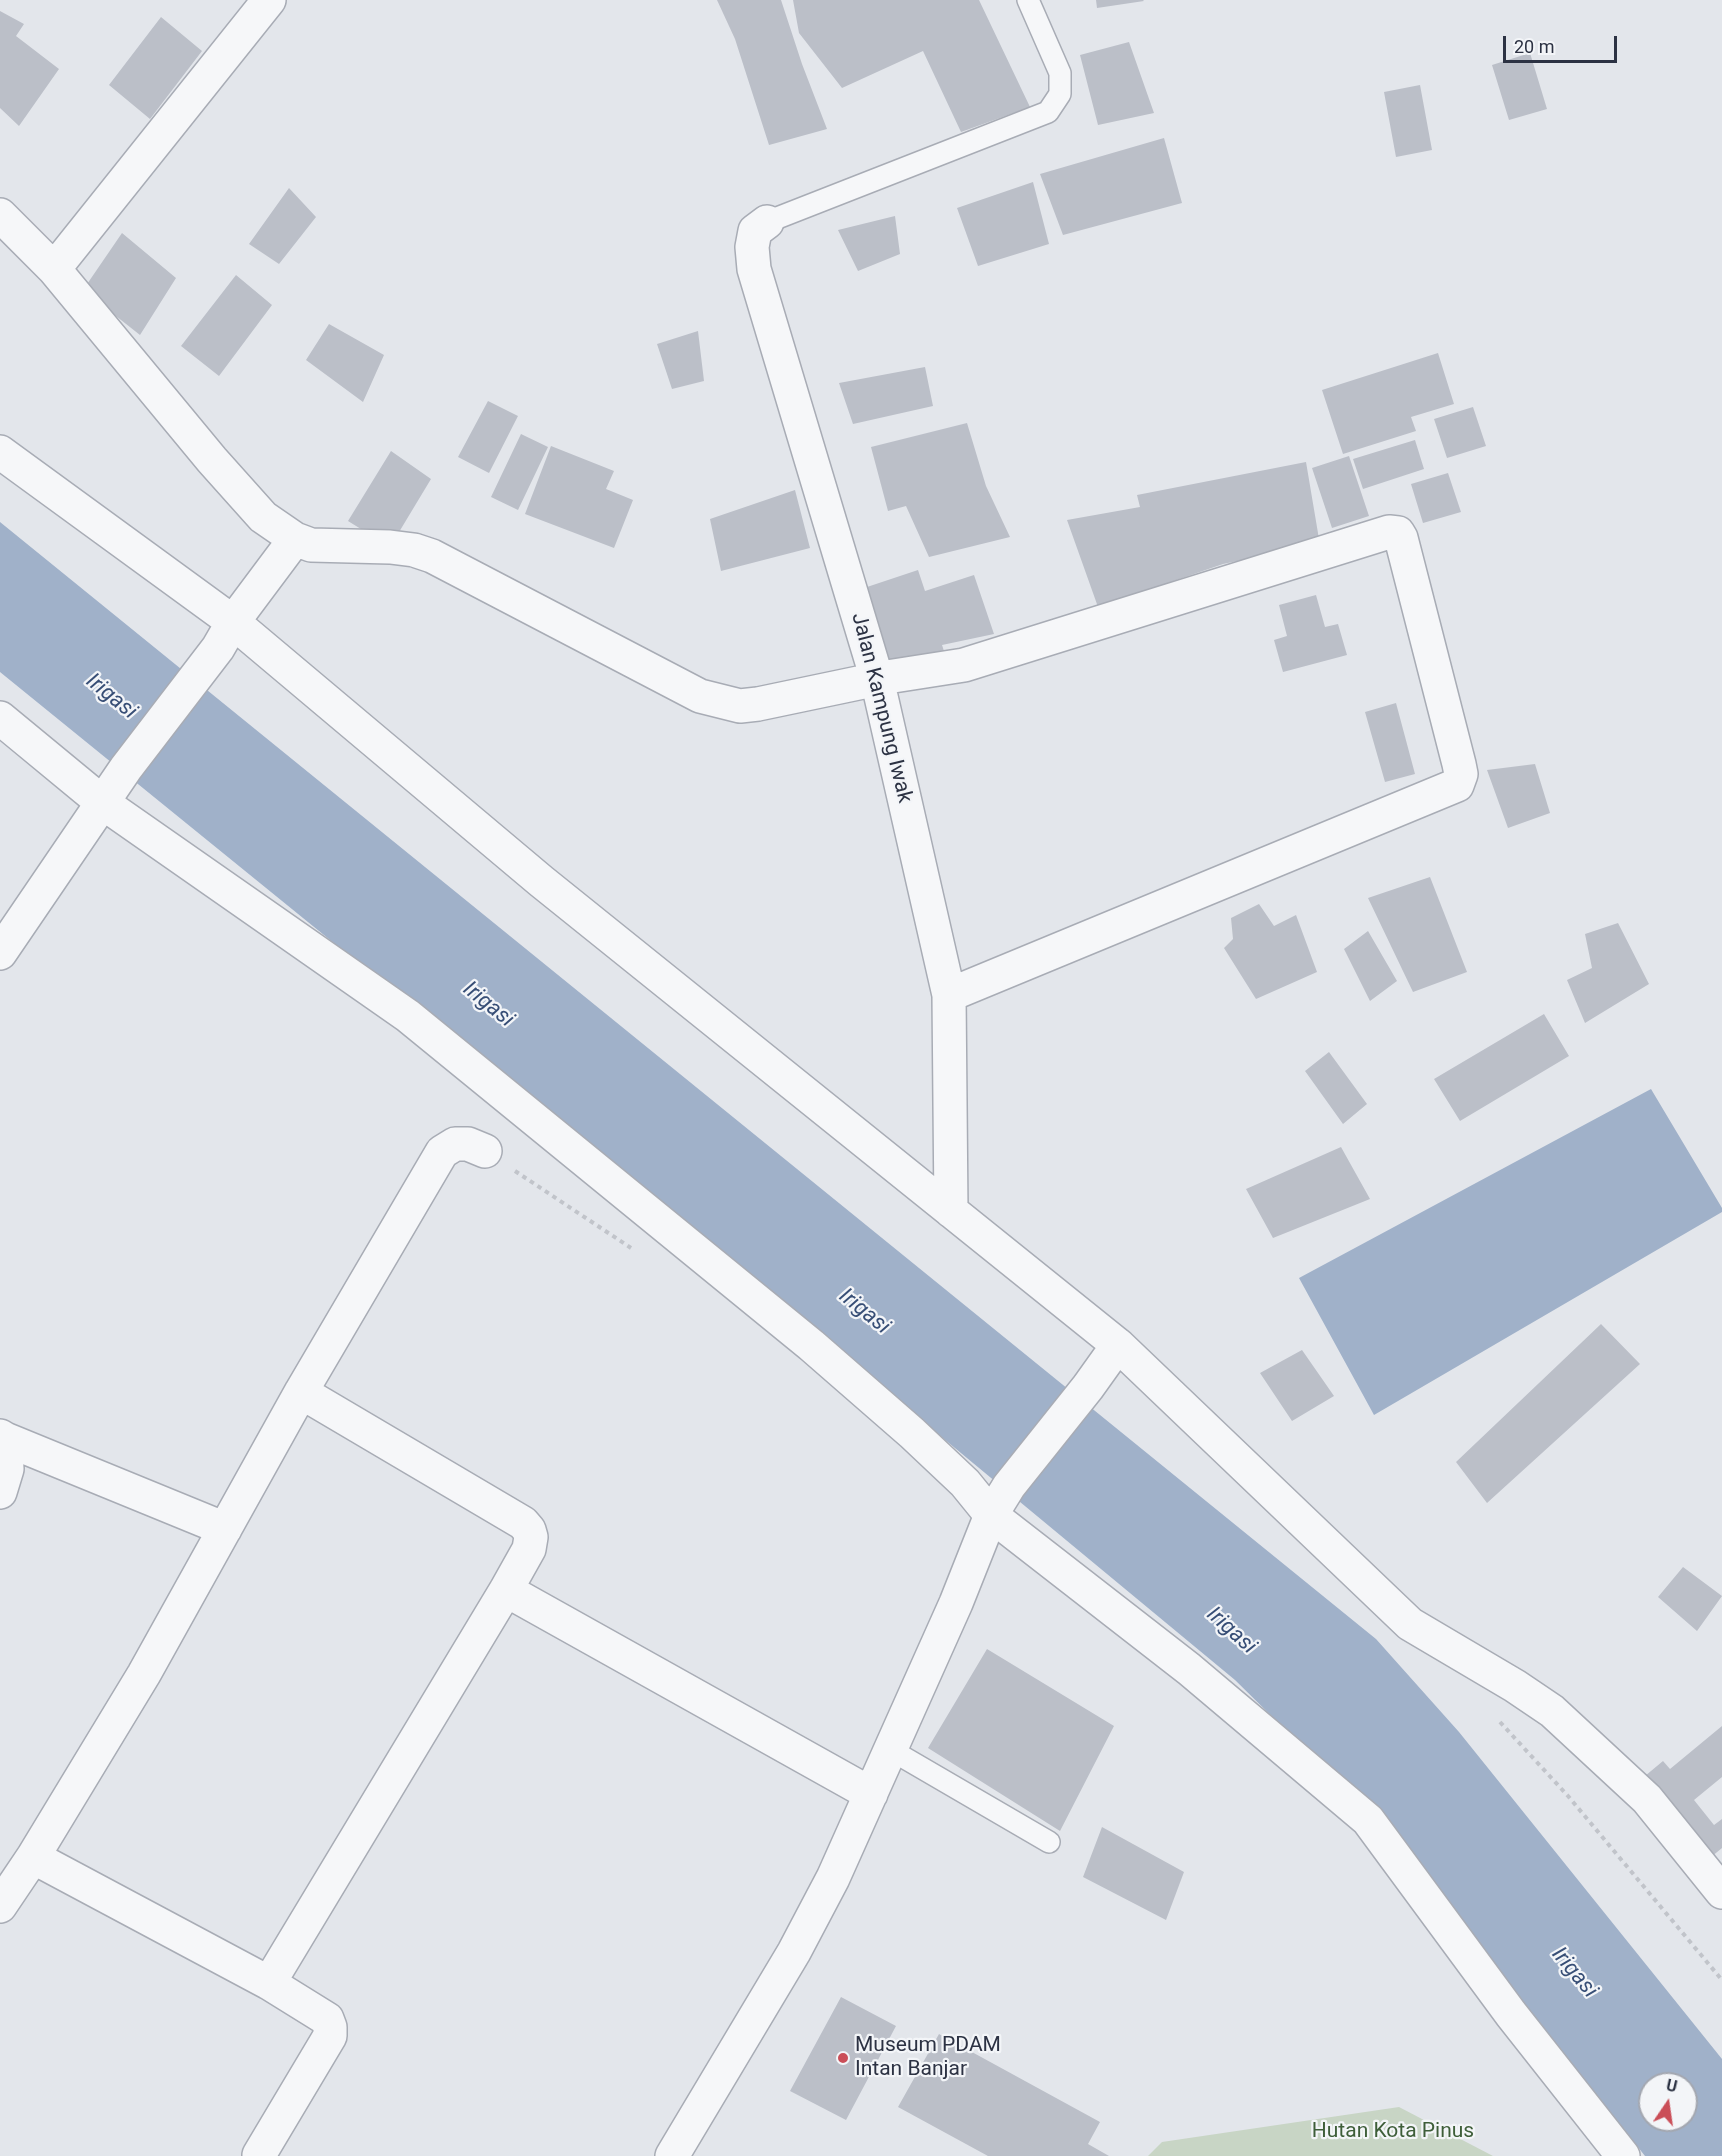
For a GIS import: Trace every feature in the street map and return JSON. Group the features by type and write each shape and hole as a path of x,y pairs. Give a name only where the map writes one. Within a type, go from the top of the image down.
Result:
{"street":[{"path":"54,269 269,0"},
{"path":"0,215 54,269 212,460 263,517 310,545 381,546 414,550 432,556 700,696 722,702 740,706 758,704 877,679 964,666 1395,532 1401,538 1459,764 1461,774 1457,785 949,995"},
{"name":"Jalan Kampung Iwak","path":"767,222 755,231 752,247 754,269 877,679 949,995 951,1211"},
{"path":"0,452 226,635 541,881 1118,1345 1410,1624 1515,1686 1552,1711 1647,1799 1722,1892"},
{"path":"0,953 126,768 226,635 295,538"},
{"path":"0,718 103,803 408,1016 811,1345 912,1433 965,1483 991,1515 1189,1669 1368,1820 1511,2014 1623,2156"},
{"path":"0,1906 33,1857 144,1674 302,1392 442,1152 454,1144 468,1144 485,1151"},
{"path":"672,2156 794,1952 833,1878 956,1603 991,1515 1009,1486 1088,1387 1118,1345"},
{"path":"269,1983 506,1590 529,1549 531,1537 523,1523 302,1392"},
{"path":"2,1438 225,1529"},
{"path":"0,1492 7,1469 2,1438"},
{"path":"506,1590 871,1794"},
{"path":"33,1857 269,1983 327,2019 330,2036 259,2155"}],"lane":[{"path":"767,222 1048,112 1060,94 1060,73 1028,0"},
{"path":"891,1750 1049,1842"}],"path":[{"path":"1497,1719 1568,1796 1722,1980"}],"green space":[{"name":"Hutan Kota Pinus","path":"1399,2107 1493,2156 1148,2156 1162,2142"}],"water":[{"name":"Irigasi","path":"0,522 1376,1639 1459,1732 1722,2059 1722,2156 1645,2156 1392,1835 1235,1680 909,1410 0,672"},
{"path":"1651,1089 1722,1208 1722,1212 1374,1415 1299,1278"}],"building":[{"path":"717,0 781,0 827,129 769,145 735,39"},
{"path":"793,0 979,0 1030,107 961,132 923,51 842,88 799,33"},
{"path":"1096,0 1143,0 1144,1 1097,8"},
{"path":"0,11 24,24 16,36 59,69 19,126 0,108"},
{"path":"161,17 202,51 150,119 109,85"},
{"path":"1129,42 1154,113 1098,125 1080,55"},
{"path":"1530,53 1547,109 1509,120 1492,65"},
{"path":"1420,85 1432,150 1396,157 1384,92"},
{"path":"1164,138 1182,203 1063,235 1040,174"},
{"path":"1033,182 1049,244 978,266 957,208"},
{"path":"289,188 316,217 279,264 249,244"},
{"path":"895,216 900,254 858,271 838,230"},
{"path":"122,233 176,278 140,335 83,290"},
{"path":"236,275 272,305 219,376 181,346"},
{"path":"329,324 384,355 363,402 306,360"},
{"path":"698,331 704,381 672,389 657,344"},
{"path":"1438,353 1454,404 1411,417 1416,431 1343,454 1322,390"},
{"path":"925,367 933,406 853,424 839,383"},
{"path":"488,401 518,416 489,473 458,457"},
{"path":"1473,407 1486,446 1447,458 1434,419"},
{"path":"967,423 986,486 1010,537 929,557 906,506 888,511 871,447"},
{"path":"521,434 548,447 518,510 491,497"},
{"path":"1415,440 1424,469 1363,489 1353,459"},
{"path":"551,446 614,471 606,489 633,500 614,548 525,514"},
{"path":"391,451 431,479 390,547 348,521"},
{"path":"1349,456 1369,516 1332,528 1312,468"},
{"path":"1306,462 1319,539 1275,553 1223,564 1098,607 1067,520 1140,507 1137,495"},
{"path":"1448,473 1461,512 1423,523 1411,484"},
{"path":"795,490 810,548 721,571 710,519"},
{"path":"918,570 925,591 974,575 994,634 942,645 946,657 887,677 861,589"},
{"path":"1316,595 1325,627 1338,624 1347,655 1283,672 1274,640 1287,636 1279,605"},
{"path":"1396,703 1415,774 1385,782 1365,712"},
{"path":"1535,764 1550,813 1508,828 1487,770"},
{"path":"1430,877 1467,972 1413,992 1368,898"},
{"path":"1259,904 1274,926 1296,915 1317,972 1256,999 1224,948 1233,939 1231,918"},
{"path":"1618,923 1649,984 1585,1023 1567,980 1592,968 1585,934"},
{"path":"1368,931 1397,981 1370,1001 1344,949"},
{"path":"1544,1014 1569,1056 1460,1121 1434,1079"},
{"path":"1329,1052 1367,1104 1343,1124 1305,1071"},
{"path":"1341,1147 1370,1199 1273,1238 1246,1189"},
{"path":"1601,1324 1640,1364 1487,1503 1456,1462"},
{"path":"1302,1350 1334,1396 1292,1421 1260,1373"},
{"path":"1683,1567 1722,1596 1697,1631 1658,1597"},
{"path":"987,1649 1114,1726 1060,1831 928,1748"},
{"path":"1722,1726 1722,1777 1694,1800 1714,1825 1722,1819 1722,1848 1705,1862 1639,1781 1663,1761 1670,1769"},
{"path":"1102,1827 1184,1872 1166,1920 1083,1877"},
{"name":"Museum PDAM Intan Banjar","path":"841,1997 896,2026 846,2120 790,2091"},
{"path":"939,2034 1100,2122 1088,2144 1109,2156 988,2156 898,2107"}],"place":[{"name":"Museum PDAM Intan Banjar","path":"843,2058"}]}
